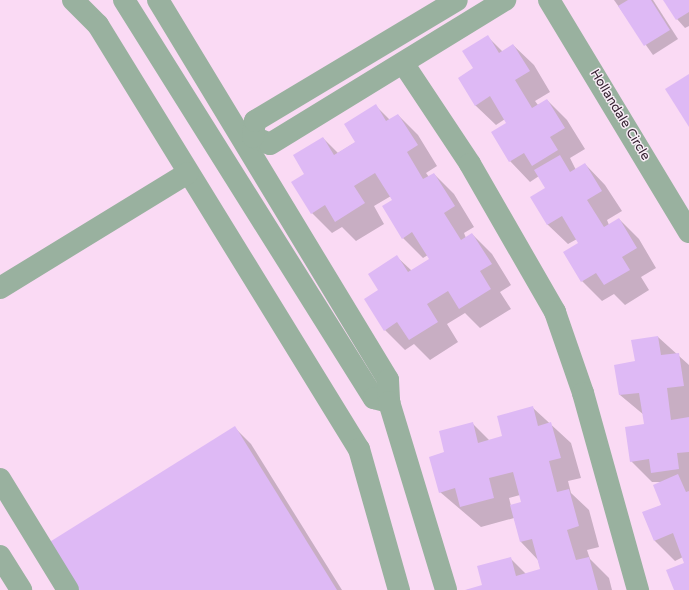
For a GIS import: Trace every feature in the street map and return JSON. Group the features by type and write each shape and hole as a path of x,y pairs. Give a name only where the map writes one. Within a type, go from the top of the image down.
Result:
{"street":[{"path":"73,0 98,25 359,450 399,590"},
{"path":"124,0 220,158 374,398 389,402"},
{"path":"158,0 185,43 250,139 388,380 389,402 446,590"},
{"path":"220,158 250,139 254,121 457,0"},
{"path":"250,139 270,144 505,0"},
{"name":"Hollandale Circle","path":"549,0 689,232"},
{"path":"160,59 185,43"},
{"path":"403,63 470,164 555,312 586,400 638,590"},
{"path":"0,288 188,173"},
{"path":"0,479 68,590"},
{"path":"0,556 21,590"}],"building":[{"path":"628,0 651,0 670,30 644,46 618,6"},
{"path":"663,0 689,0 689,12 676,20"},
{"path":"488,35 499,53 513,44 530,71 515,80 532,108 547,99 565,128 550,137 558,150 532,166 524,153 509,162 491,132 506,123 490,96 475,106 458,78 473,68 462,51"},
{"path":"689,74 689,127 665,89"},
{"path":"376,104 386,121 398,114 418,145 407,152 423,179 434,173 455,206 444,213 461,240 472,233 492,264 480,271 491,289 459,309 448,291 427,304 438,322 409,340 397,322 384,331 364,299 378,290 368,274 397,255 408,272 429,259 412,232 402,239 382,206 392,200 375,173 354,186 365,203 335,222 325,205 311,214 291,182 304,174 293,155 323,137 334,155 355,142 344,124"},
{"path":"560,155 570,172 585,163 602,191 587,200 604,227 619,218 637,248 622,257 630,270 604,285 596,273 581,282 563,252 578,243 562,216 547,225 530,197 545,188 534,170"},
{"path":"658,336 661,355 679,353 684,386 667,388 671,420 689,417 689,452 677,453 679,469 651,473 649,459 630,462 625,427 644,424 639,393 619,395 614,365 635,361 631,340"},
{"path":"533,406 538,426 551,422 561,458 549,461 557,492 569,489 579,526 567,530 576,560 589,557 598,590 465,590 482,585 477,566 511,557 516,576 540,569 532,539 520,542 510,505 521,502 513,472 489,478 494,498 460,507 455,488 439,493 429,457 444,452 439,431 473,422 478,443 502,436 497,416"},
{"path":"235,426 337,590 77,590 48,543"},
{"path":"678,474 686,492 689,491 689,590 674,590 666,570 684,563 673,533 654,541 642,512 661,505 653,485"}]}
